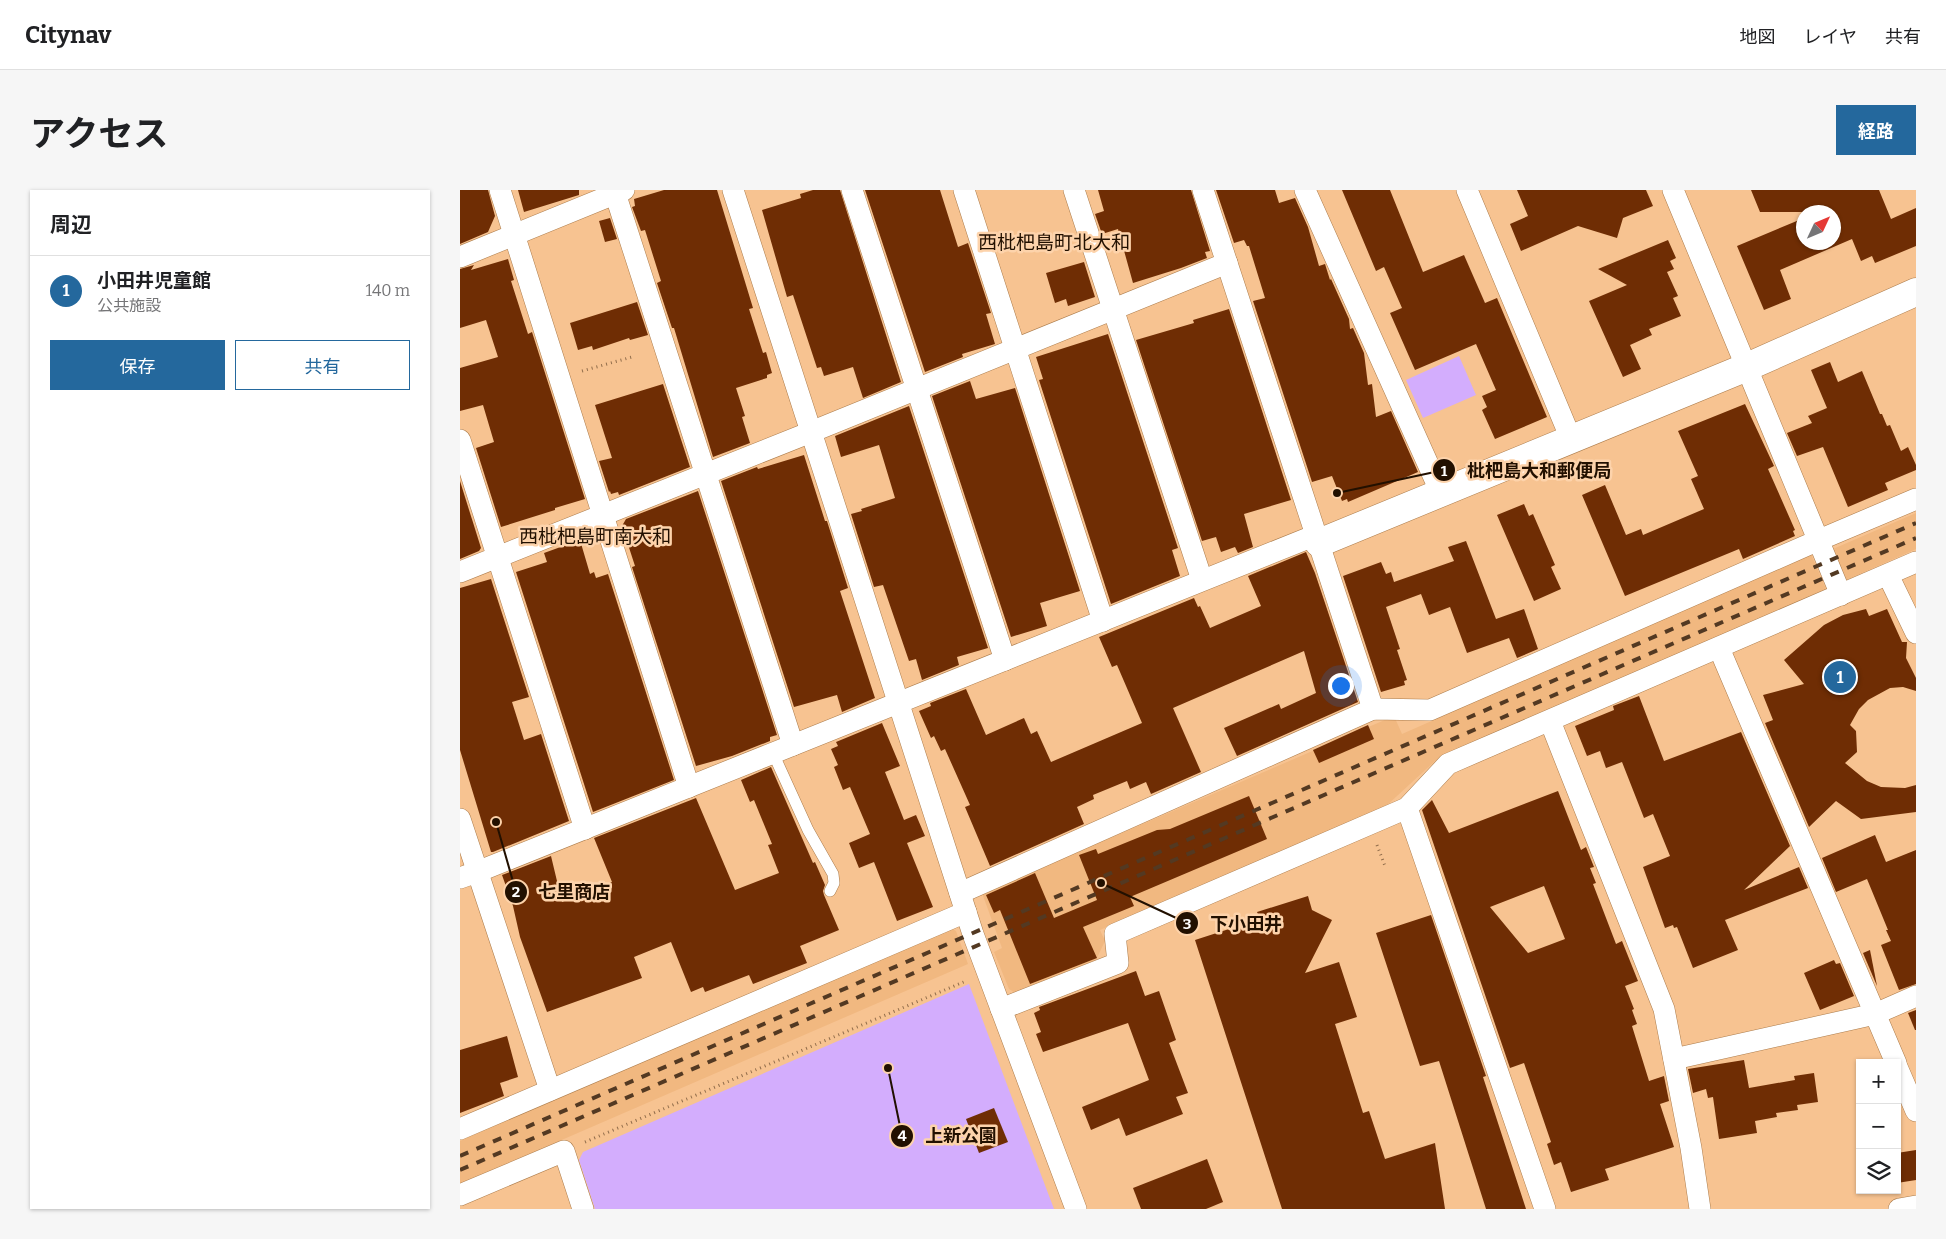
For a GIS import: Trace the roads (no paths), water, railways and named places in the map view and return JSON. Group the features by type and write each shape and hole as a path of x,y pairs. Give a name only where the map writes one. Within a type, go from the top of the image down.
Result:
{"street":[{"path":"500,190 689,787"},
{"path":"733,190 963,902 1076,1209"},
{"path":"852,190 1005,660"},
{"path":"964,190 1103,620"},
{"path":"1074,190 1202,580"},
{"path":"1203,190 1373,709"},
{"path":"1305,190 1441,493"},
{"path":"1467,190 1571,439"},
{"path":"1672,190 1841,595"},
{"path":"460,257 618,191 793,745"},
{"path":"460,572 811,432 1227,262"},
{"path":"469,875 1202,580 1441,493 1747,367 1916,292"},
{"path":"460,440 585,829"},
{"path":"460,1129 963,902 1373,709 1430,710 1916,499"},
{"path":"1001,1009 1118,963 1115,934 1407,808 1448,764 1916,562"},
{"path":"1888,575 1916,633"},
{"path":"1719,648 1894,1059"},
{"path":"1550,721 1664,1010 1691,1148 1700,1209"},
{"path":"1407,808 1544,1209"},
{"path":"460,819 469,875 550,1090"},
{"path":"1674,1058 1875,1014 1916,996"},
{"path":"1901,1076 1916,1110"},
{"path":"460,1195 564,1151 583,1209"},
{"path":"1899,1209 1916,1206"}],"lane":[{"path":"773,753 808,830 833,874 834,883 830,891"}],"railway":[{"path":"460,1156 1916,523"},
{"path":"460,1170 1916,538"}],"place":[{"name":"枇杷島大和郵便局","path":"1337,493"},
{"name":"小田井児童館","path":"1840,677"},
{"name":"七里商店","path":"496,822"},
{"name":"下小田井","path":"1101,883"},
{"name":"上新公園","path":"888,1068"}],"district":[{"name":"西枇杷島町北大和","path":"1054,242"},
{"name":"西枇杷島町南大和","path":"595,536"}]}
